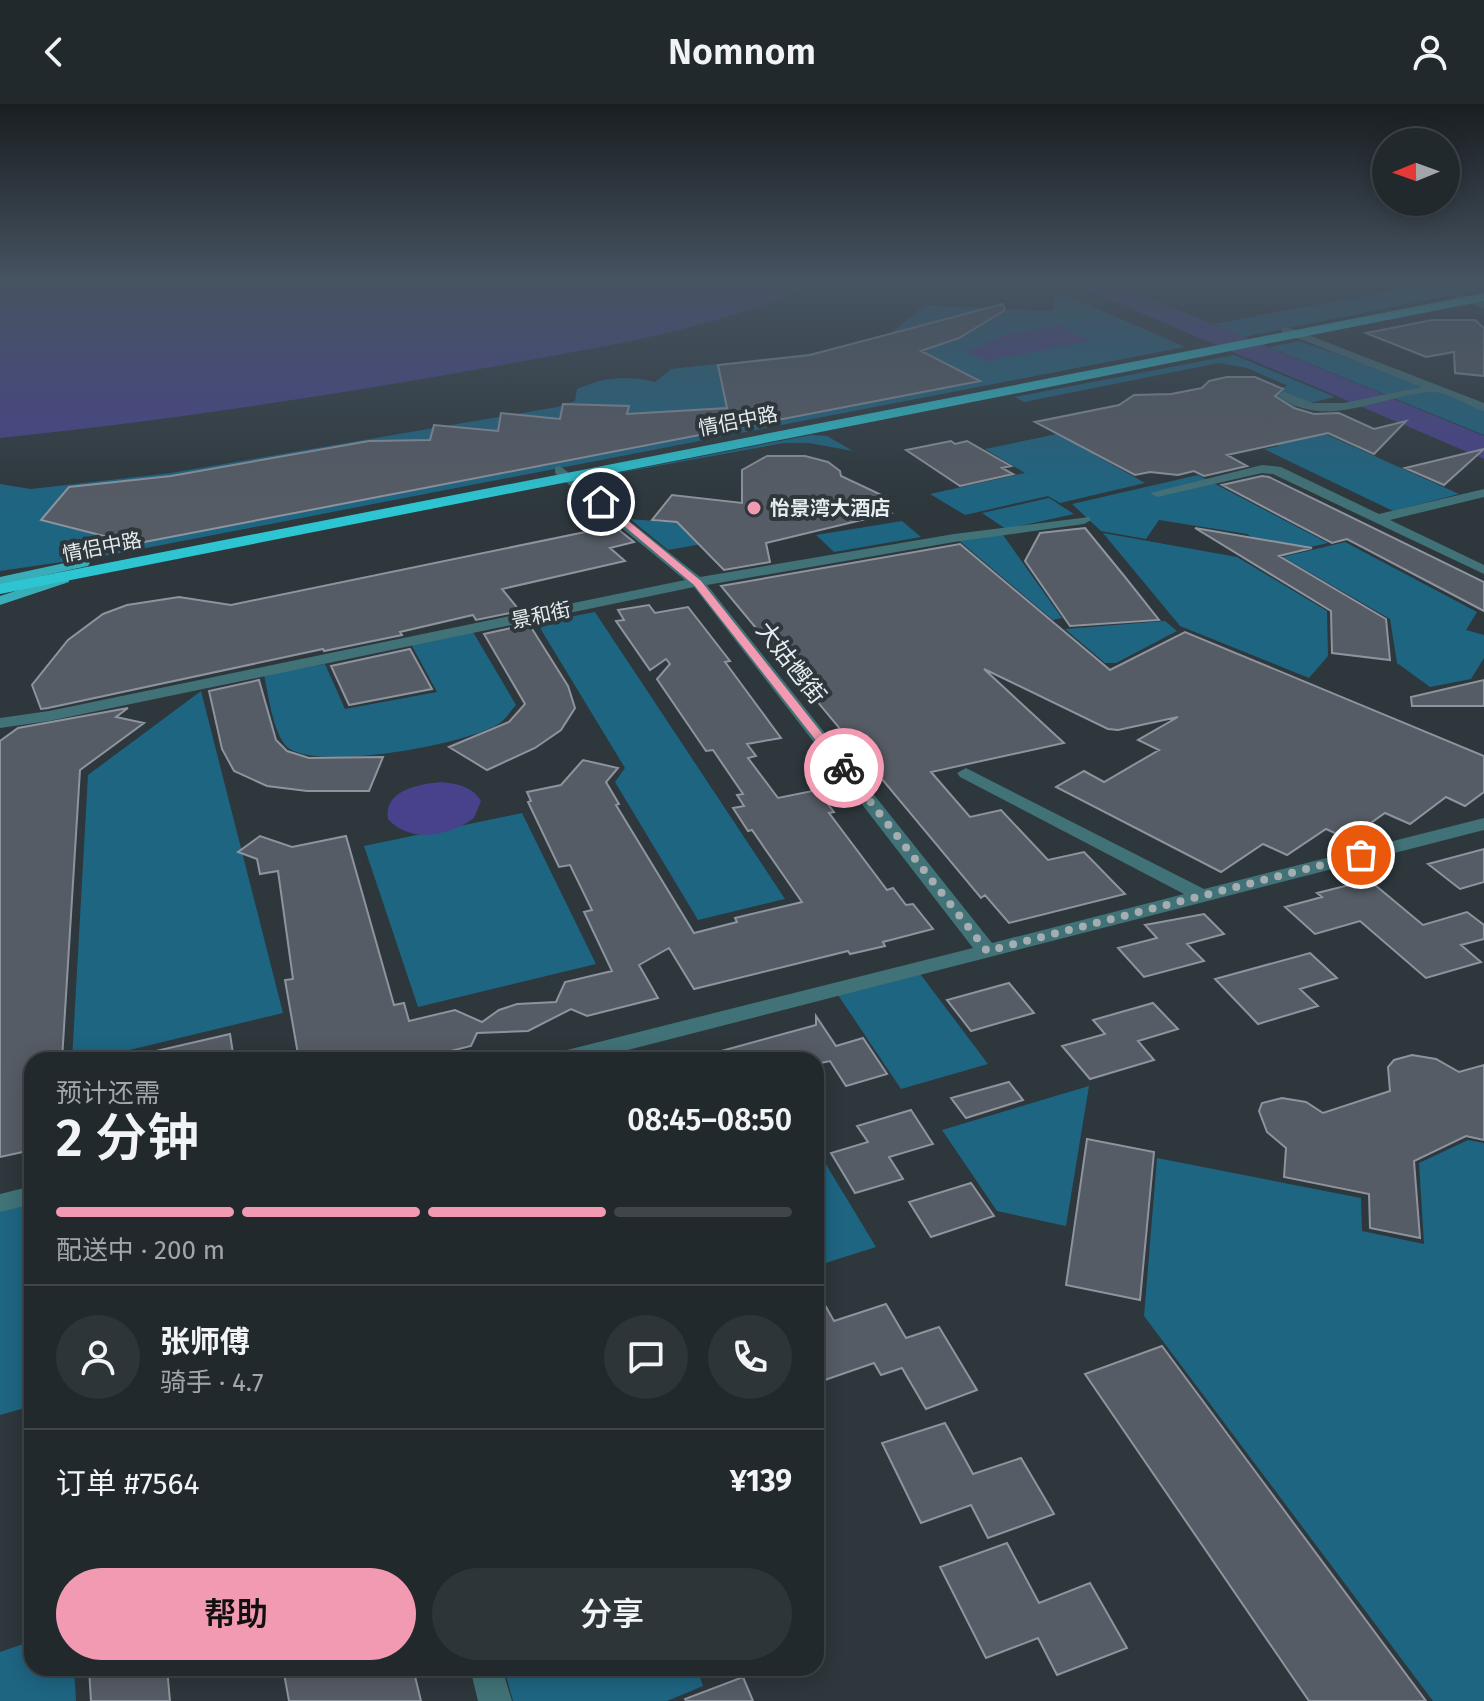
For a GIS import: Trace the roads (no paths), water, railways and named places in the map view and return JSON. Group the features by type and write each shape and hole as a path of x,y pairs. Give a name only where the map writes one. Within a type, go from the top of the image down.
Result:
{"highway":[{"name":"情侣中路","path":"0,589 84,567 1168,356"},
{"path":"0,573 84,567"}],"main road":[{"path":"0,581 84,567"},
{"path":"0,601 84,567"}],"street":[{"path":"1351,356 1484,407"},
{"path":"1284,395 1310,407 1344,407 1433,388"},
{"path":"1157,493 1262,469 1276,470 1484,570"},
{"name":"大姑乸街","path":"564,474 698,583 987,951"},
{"path":"1377,519 1484,493"},
{"name":"景和街","path":"0,723 49,716 698,583 943,537 1084,520"},
{"path":"966,773 1202,896"},
{"path":"590,1052 1484,824"},
{"path":"0,1203 24,1197"},
{"path":"488,1676 495,1701"}],"place":[{"name":"怡景湾大酒店","path":"754,508"}]}
